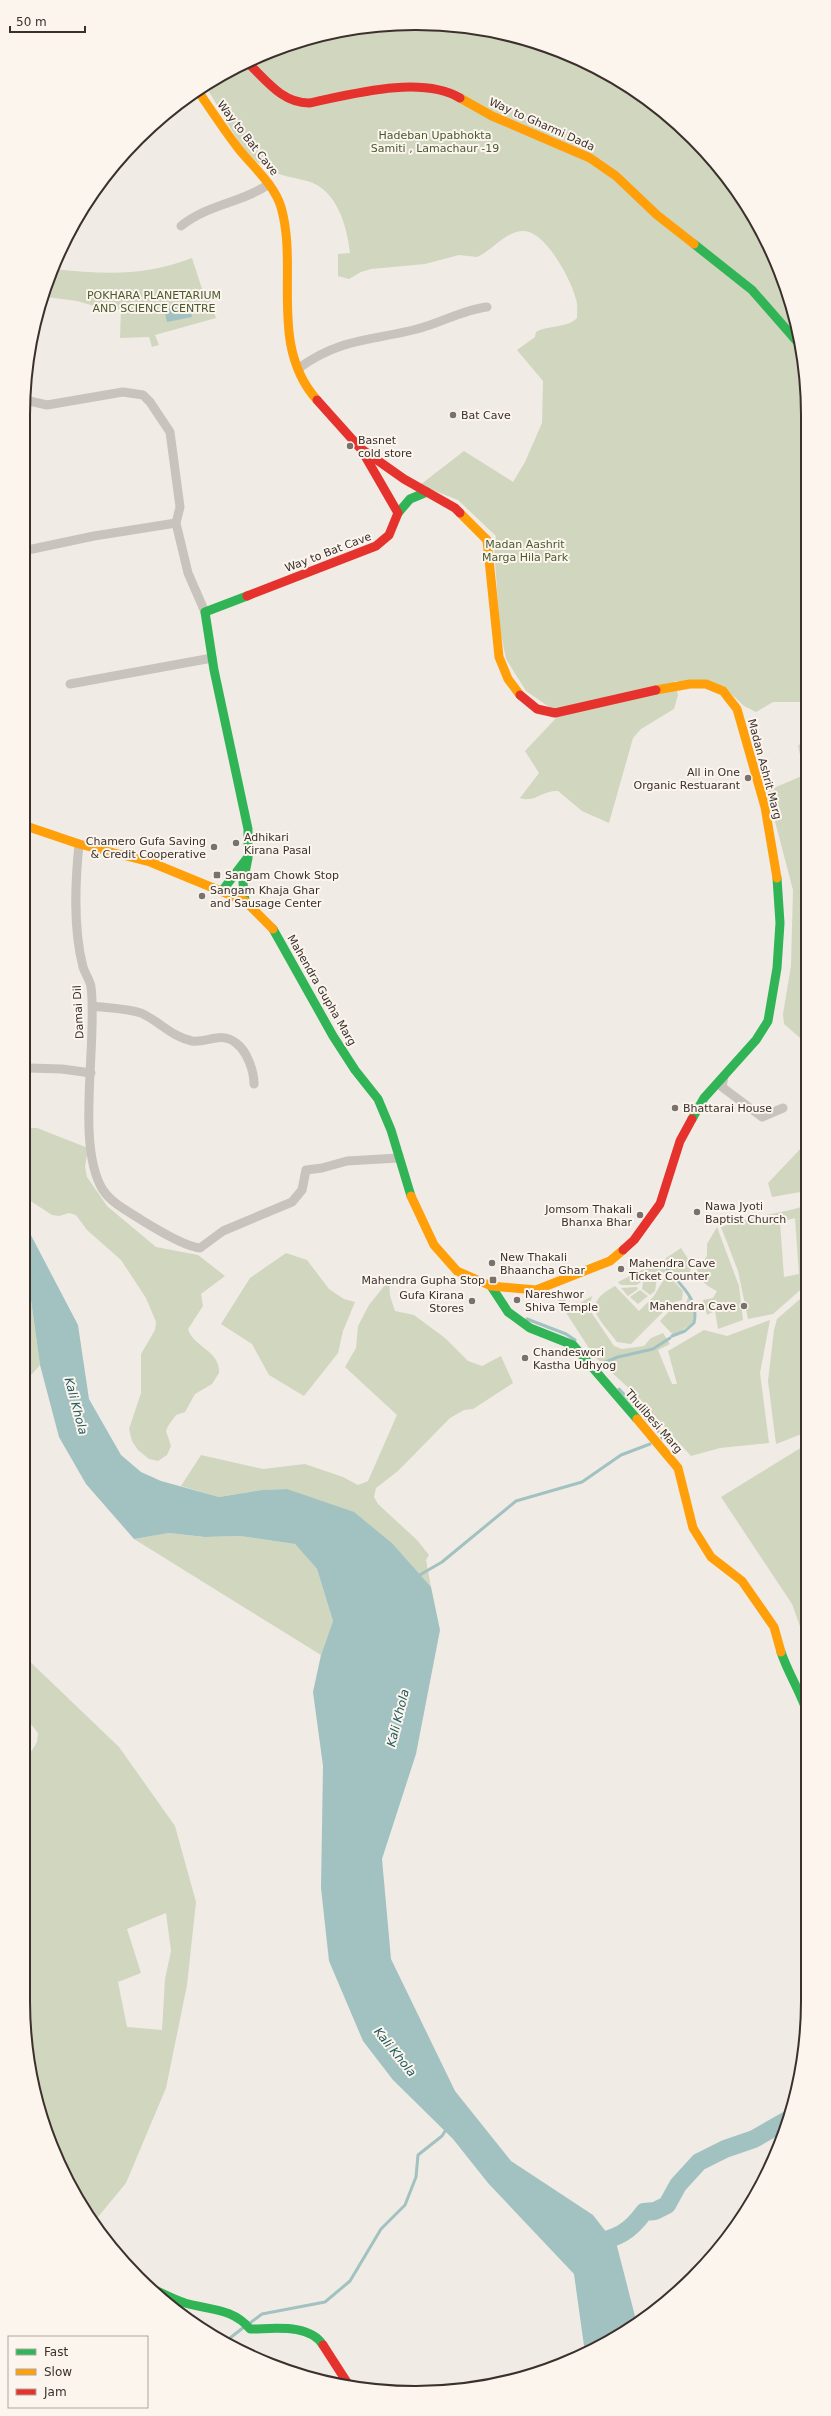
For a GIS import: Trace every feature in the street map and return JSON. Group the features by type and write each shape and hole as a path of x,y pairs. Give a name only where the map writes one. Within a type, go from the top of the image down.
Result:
{"main road":[{"name":"Way to Gharmi Dada","path":"252,67 284,97 297,103 323,101 354,94 394,89 431,88 448,91 492,116 590,158 616,176 657,215 752,290 793,337"},
{"name":"Way to Bat Cave","path":"201,95 238,148 269,184 281,206 288,254 286,303 293,356 312,394 360,448 398,513 391,534 381,545 205,612"},
{"name":"Madan Ashrit Marg","path":"360,448 427,492 455,508 487,540 489,575 500,663 518,694 538,711 545,714 555,713 596,701 696,683 709,684 720,689 730,698 737,709 765,807 779,888 780,922 772,1002 768,1021 756,1040 724,1073 704,1098 680,1141 660,1204 634,1240 610,1261 574,1274 558,1283 536,1290 491,1286"},
{"path":"398,513 408,499 416,494 427,492"},
{"path":"205,612 212,658 248,829 248,856 243,883 244,901"},
{"name":"Mahendra Gupha Marg","path":"30,827 79,844 150,862 222,891 244,901 272,928 355,1070 378,1099 391,1130 398,1158 414,1203 434,1246 457,1271 491,1286"},
{"path":"222,891 248,856"},
{"name":"Thulibesi Marg","path":"491,1286 508,1312 530,1328 573,1345 678,1468 693,1528 712,1557 742,1581 774,1627 788,1674 801,1694"},
{"path":"168,2296 187,2304 219,2310 248,2326 303,2330 318,2337 345,2380"}],"street":[{"path":"181,226 199,212 260,190 269,184"},
{"path":"299,368 320,354 358,340 415,330 449,320 469,310 487,307"},
{"path":"31,401 47,405 123,392 143,395 150,402 170,432 180,507 176,523 188,572 205,612"},
{"path":"30,550 101,535 176,523"},
{"path":"70,684 212,658"},
{"name":"Damai Dil","path":"79,844 76,902 84,968 91,985 92,1006 88,1132 95,1175 104,1191 112,1200 152,1227 196,1248 204,1247 223,1231 292,1202 302,1190 306,1170 347,1162 398,1158"},
{"path":"92,1006 140,1013 169,1032 192,1040 218,1036 228,1038 242,1049 254,1074 254,1084"},
{"path":"30,1068 62,1069 91,1073"},
{"path":"724,1073 722,1087 762,1117 783,1108"}],"green space":[{"name":"Hadeban Upabhokta Samiti , Lamachaur -19","path":"416,30 466,33 491,37 539,50 586,70 630,95 670,126 688,143 705,161 736,201 761,245 781,292 794,340 798,365 801,416 801,702 773,702 756,712 744,706 723,686 674,681 678,695 674,709 641,729 633,738 609,823 582,811 558,791 548,792 530,799 520,798 539,773 525,751 557,717 555,711 526,691 506,659 500,629 494,548 496,536 458,500 420,485 464,451 513,482 525,462 542,423 543,381 517,350 535,337 536,332 546,328 563,325 577,318 576,299 569,280 556,257 548,247 539,238 531,233 522,231 509,235 477,257 459,255 425,264 371,269 361,272 349,279 338,276 338,254 350,253 349,242 343,220 333,200 317,185 268,170 257,162 235,135 208,91 268,59 292,50 340,37 365,33"},
{"name":"POKHARA PLANETARIUM AND SCIENCE CENTRE","path":"192,258 204,295 208,294 216,318 155,335 159,345 152,347 149,337 120,338 121,309 101,308 77,301 48,297 58,269 106,273 140,271 174,264"},
{"path":"801,744 801,760 798,745"},
{"path":"801,776 801,1039 784,1024 783,1014 791,966 793,890 767,791"},
{"path":"30,1128 37,1128 88,1148 85,1167 87,1177 107,1206 156,1247 198,1255 225,1276 201,1294 203,1306 188,1329 195,1340 216,1359 219,1373 212,1384 195,1394 185,1412 176,1415 168,1426 166,1431 171,1446 167,1455 158,1461 149,1459 138,1450 132,1441 129,1429 141,1393 141,1354 155,1330 156,1322 146,1298 121,1260 87,1230 76,1215 69,1213 59,1216 52,1215 30,1201"},
{"path":"801,1148 801,1192 772,1197 768,1183"},
{"path":"801,1207 801,1289 773,1314 748,1319 738,1271 721,1227 742,1220","holes":["795,1218 799,1274 784,1277 780,1222"]},
{"path":"717,1227 739,1286 743,1320 718,1329 715,1311 707,1315 703,1300 713,1298 717,1291 704,1283 697,1269 707,1256 707,1244"},
{"path":"681,1248 692,1265 689,1274 678,1282 663,1263 666,1258"},
{"path":"286,1253 307,1260 329,1289 344,1299 355,1302 343,1331 338,1353 304,1396 269,1375 252,1344 221,1324 250,1278"},
{"path":"653,1264 661,1264 666,1271 657,1278 655,1291 650,1295 642,1289 645,1269"},
{"path":"644,1269 641,1282 637,1285 621,1285 618,1282"},
{"path":"667,1274 683,1291 682,1300 672,1303 631,1344 617,1342 599,1319 595,1306 598,1300 604,1293 615,1286 639,1311 654,1296"},
{"path":"389,1280 390,1296 395,1311 414,1315 445,1338 468,1361 482,1366 501,1356 513,1383 473,1409 464,1410 450,1418 398,1471 376,1488 374,1497 378,1504 417,1540 429,1555 426,1560 431,1587 393,1544 287,1489 262,1490 219,1497 181,1486 201,1455 263,1469 305,1464 343,1477 358,1485 368,1481 397,1415 345,1367 356,1348 358,1326 369,1305"},
{"path":"637,1287 638,1289 628,1296 621,1288"},
{"path":"640,1290 648,1296 638,1304 630,1297"},
{"path":"562,1294 570,1309 592,1296 589,1309 614,1346 622,1349 644,1346 651,1338 663,1333 670,1344 658,1350 672,1384 677,1384 668,1351 704,1330 727,1336 770,1320 760,1373 769,1443 720,1448 691,1456 634,1393 594,1356 556,1297"},
{"path":"689,1295 695,1311 694,1322 674,1336 660,1321 675,1305 686,1303"},
{"path":"30,1298 31,1300 40,1365 30,1376"},
{"path":"801,1298 801,1434 776,1444 768,1381 774,1330 777,1319"},
{"path":"801,1448 801,1629 792,1604 721,1497"},
{"path":"169,1533 205,1537 240,1536 295,1544 317,1569 333,1621 321,1655 134,1539"},
{"path":"30,1662 119,1747 175,1826 196,1902 187,1985 166,2088 126,2183 97,2218 82,2193 59,2148 43,2100 33,2051 30,2000 30,1753 37,1742 38,1733 30,1723","holes":["166,1913 171,1951 165,1979 162,2030 127,2027 118,1982 141,1973 127,1929"]}],"water":[{"path":"190,304 192,317 167,322 164,309"},
{"name":"Kali Khola","path":"30,1233 78,1325 89,1399 121,1455 141,1472 161,1481 219,1497 262,1490 287,1489 354,1512 393,1544 431,1587 440,1630 416,1754 382,1859 391,1959 455,2091 511,2161 593,2215 617,2246 635,2317 586,2346 584,2347 574,2274 488,2183 453,2139 393,2080 363,2041 329,1961 321,1888 323,1766 313,1692 321,1655 333,1621 317,1569 295,1544 240,1536 205,1537 169,1533 134,1539 86,1484 59,1437 40,1365 31,1300"}],"waterway":[{"path":"663,1264 686,1291 694,1305 694,1323 685,1331 672,1336"},
{"path":"527,1319 566,1334 575,1340"},
{"path":"598,1365 618,1357 653,1349 670,1338"},
{"path":"619,1389 659,1432 662,1438"},
{"path":"418,1576 442,1562 516,1501 582,1482 621,1455 650,1444"},
{"path":"593,2244 609,2239 628,2230 644,2212 655,2211 667,2205 678,2185 699,2162 725,2149 754,2139 781,2123"},
{"path":"250,2323 262,2314 325,2302 350,2281 381,2229 405,2205 416,2177 418,2155 442,2136 447,2128"},
{"path":"230,2338 244,2327"}],"traffic: fast":[{"path":"694,244 752,290 793,337"},
{"path":"398,513 410,499 427,492"},
{"path":"222,891 248,857 248,829 214,670 205,612 247,596"},
{"path":"245,901 243,883 248,858"},
{"path":"692,1119 704,1098 756,1040 768,1021 777,968 780,923 777,878"},
{"path":"273,929 333,1036 355,1070 378,1099 391,1130 411,1196"},
{"path":"491,1286 508,1312 530,1328 573,1345 637,1419"},
{"path":"781,1652 801,1697"},
{"path":"170,2297 185,2303 228,2313 243,2322 250,2329 280,2328 300,2330 317,2338 323,2345"}],"traffic: slow":[{"path":"201,95 238,148 268,183 278,199 286,231 287,306 293,355 302,378 317,400"},
{"path":"460,98 492,116 590,158 616,176 657,215 694,244"},
{"path":"460,513 487,540 499,657 508,679 520,695"},
{"path":"656,690 690,684 706,684 723,691 737,709 765,807 777,878"},
{"path":"30,827 79,844 150,862 245,901 273,929"},
{"path":"411,1196 434,1245 457,1271 491,1286 536,1290 610,1261 623,1250"},
{"path":"637,1419 678,1468 693,1528 711,1557 742,1581 774,1627 781,1652"}],"traffic: jam":[{"path":"252,67 283,95 299,102 309,103 365,91 406,87 444,91 460,98"},
{"path":"317,400 360,448 404,479 455,508 460,513"},
{"path":"247,596 376,546 389,535 398,513 361,449"},
{"path":"520,695 537,709 555,713 656,690"},
{"path":"623,1250 634,1240 660,1204 680,1141 692,1119"},
{"path":"323,2345 345,2380"}],"place":[{"name":"Bat Cave","path":"453,415"},
{"name":"Basnet cold store","path":"350,446"},
{"name":"All in One Organic Restuarant","path":"748,778"},
{"name":"Adhikari Kirana Pasal","path":"236,843"},
{"name":"Chamero Gufa Saving & Credit Cooperative","path":"214,847"},
{"name":"Sangam Chowk Stop","path":"217,875"},
{"name":"Sangam Khaja Ghar and Sausage Center","path":"202,896"},
{"name":"Bhattarai House","path":"675,1108"},
{"name":"Nawa Jyoti Baptist Church","path":"697,1212"},
{"name":"Jomsom Thakali Bhanxa Bhar","path":"640,1215"},
{"name":"New Thakali Bhaancha Ghar","path":"492,1263"},
{"name":"Mahendra Cave Ticket Counter","path":"621,1269"},
{"name":"Mahendra Gupha Stop","path":"493,1280"},
{"name":"Nareshwor Shiva Temple","path":"517,1300"},
{"name":"Gufa Kirana Stores","path":"472,1301"},
{"name":"Mahendra Cave","path":"744,1306"},
{"name":"Chandeswori Kastha Udhyog","path":"525,1358"}],"park label":[{"name":"Madan Aashrit Marga Hila Park","path":"525,550"}]}
